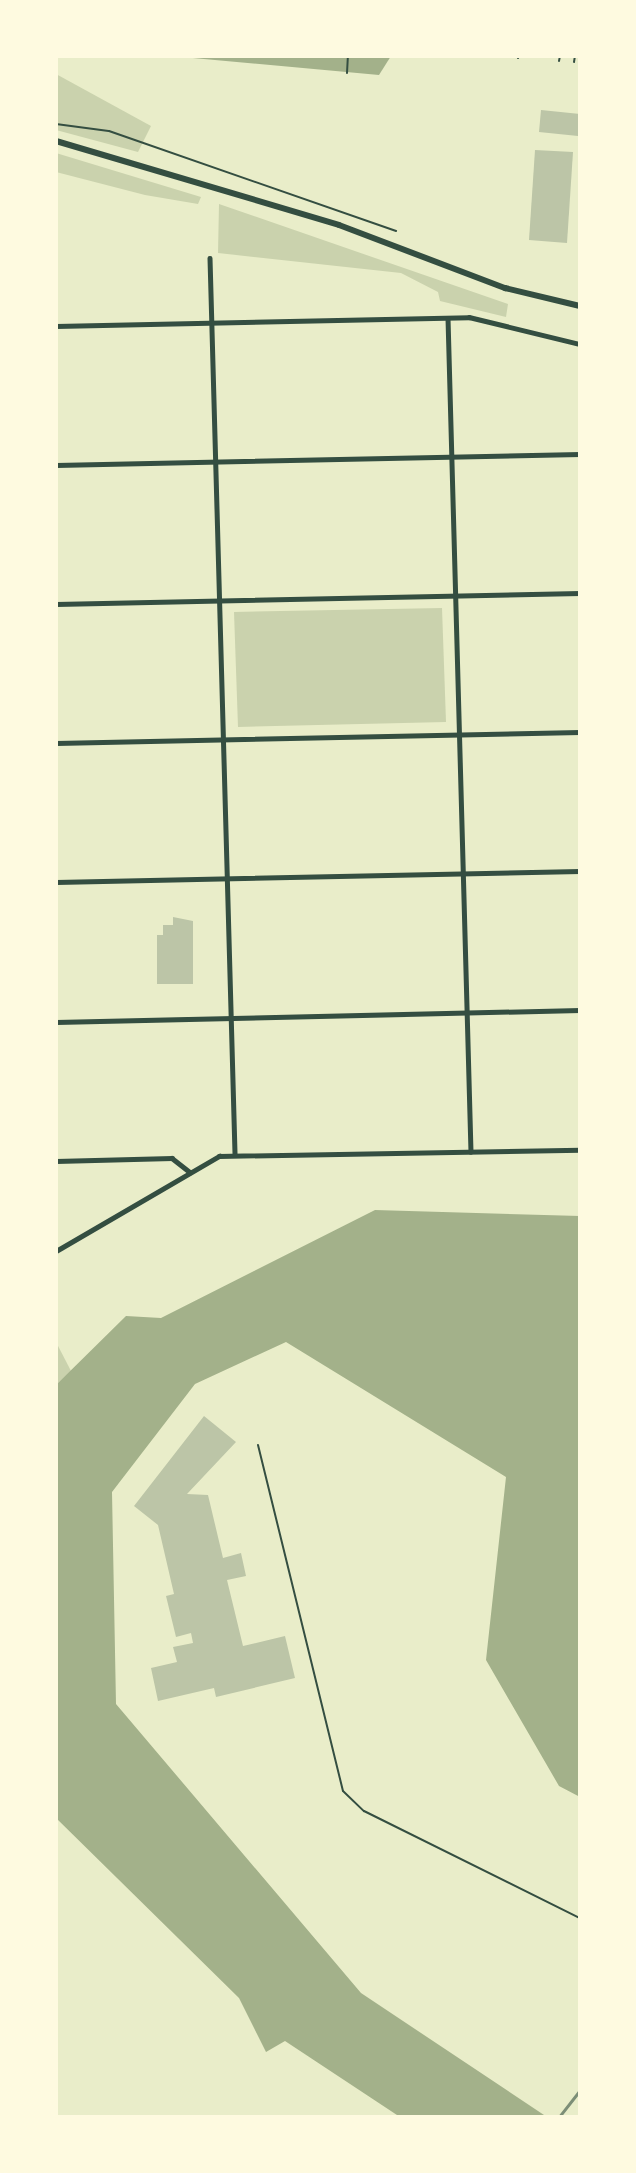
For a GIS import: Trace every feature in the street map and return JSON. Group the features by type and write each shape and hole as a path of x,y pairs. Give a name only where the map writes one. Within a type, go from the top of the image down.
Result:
{"main road":[{"path":"56,141 339,225 505,288 580,306"}],"street":[{"path":"210,258 235,1155"},
{"path":"448,318 471,1152"},
{"path":"56,326 448,318 580,344"},
{"path":"56,465 580,454"},
{"path":"56,604 580,593"},
{"path":"56,743 580,732"},
{"path":"56,882 580,871"},
{"path":"56,1022 580,1010"},
{"path":"56,1251 190,1172 235,1155 580,1150"},
{"path":"56,1161 172,1158 190,1172"}],"lane":[{"path":"559,61 560,56"},
{"path":"258,1445 343,1791 364,1811 580,1918"}],"path":[{"path":"347,73 348,56"},
{"path":"574,61 575,56"},
{"path":"56,124 109,131 396,232"}],"shaded area":[{"path":"171,56 391,56 379,75"},
{"path":"56,74 151,126 138,152 56,130"},
{"path":"56,153 201,197 198,204 145,195 56,172"},
{"path":"219,204 508,304 506,317 440,301 438,292 401,273 218,253"},
{"path":"442,608 446,722 238,727 234,612"},
{"path":"375,1210 580,1216 580,1797 559,1786 486,1660 506,1477 286,1342 195,1384 112,1492 116,1704 361,1993 547,2117 400,2117 285,2041 266,2052 239,1998 56,1818 56,1385 126,1316 161,1318"},
{"path":"56,1342 71,1371 56,1385"}],"building":[{"path":"541,110 580,114 578,136 539,132"},
{"path":"535,150 573,152 567,243 529,240"},
{"path":"173,917 193,921 193,984 157,984 157,935 163,935 163,925 173,925"},
{"path":"204,1416 236,1442 187,1494 208,1495 223,1558 241,1553 246,1576 227,1580 243,1646 285,1636 295,1678 216,1697 214,1688 158,1701 151,1668 177,1662 173,1647 193,1643 191,1633 176,1637 166,1596 174,1594 158,1525 134,1506"}],"railway":[{"path":"559,2117 580,2090"}]}
